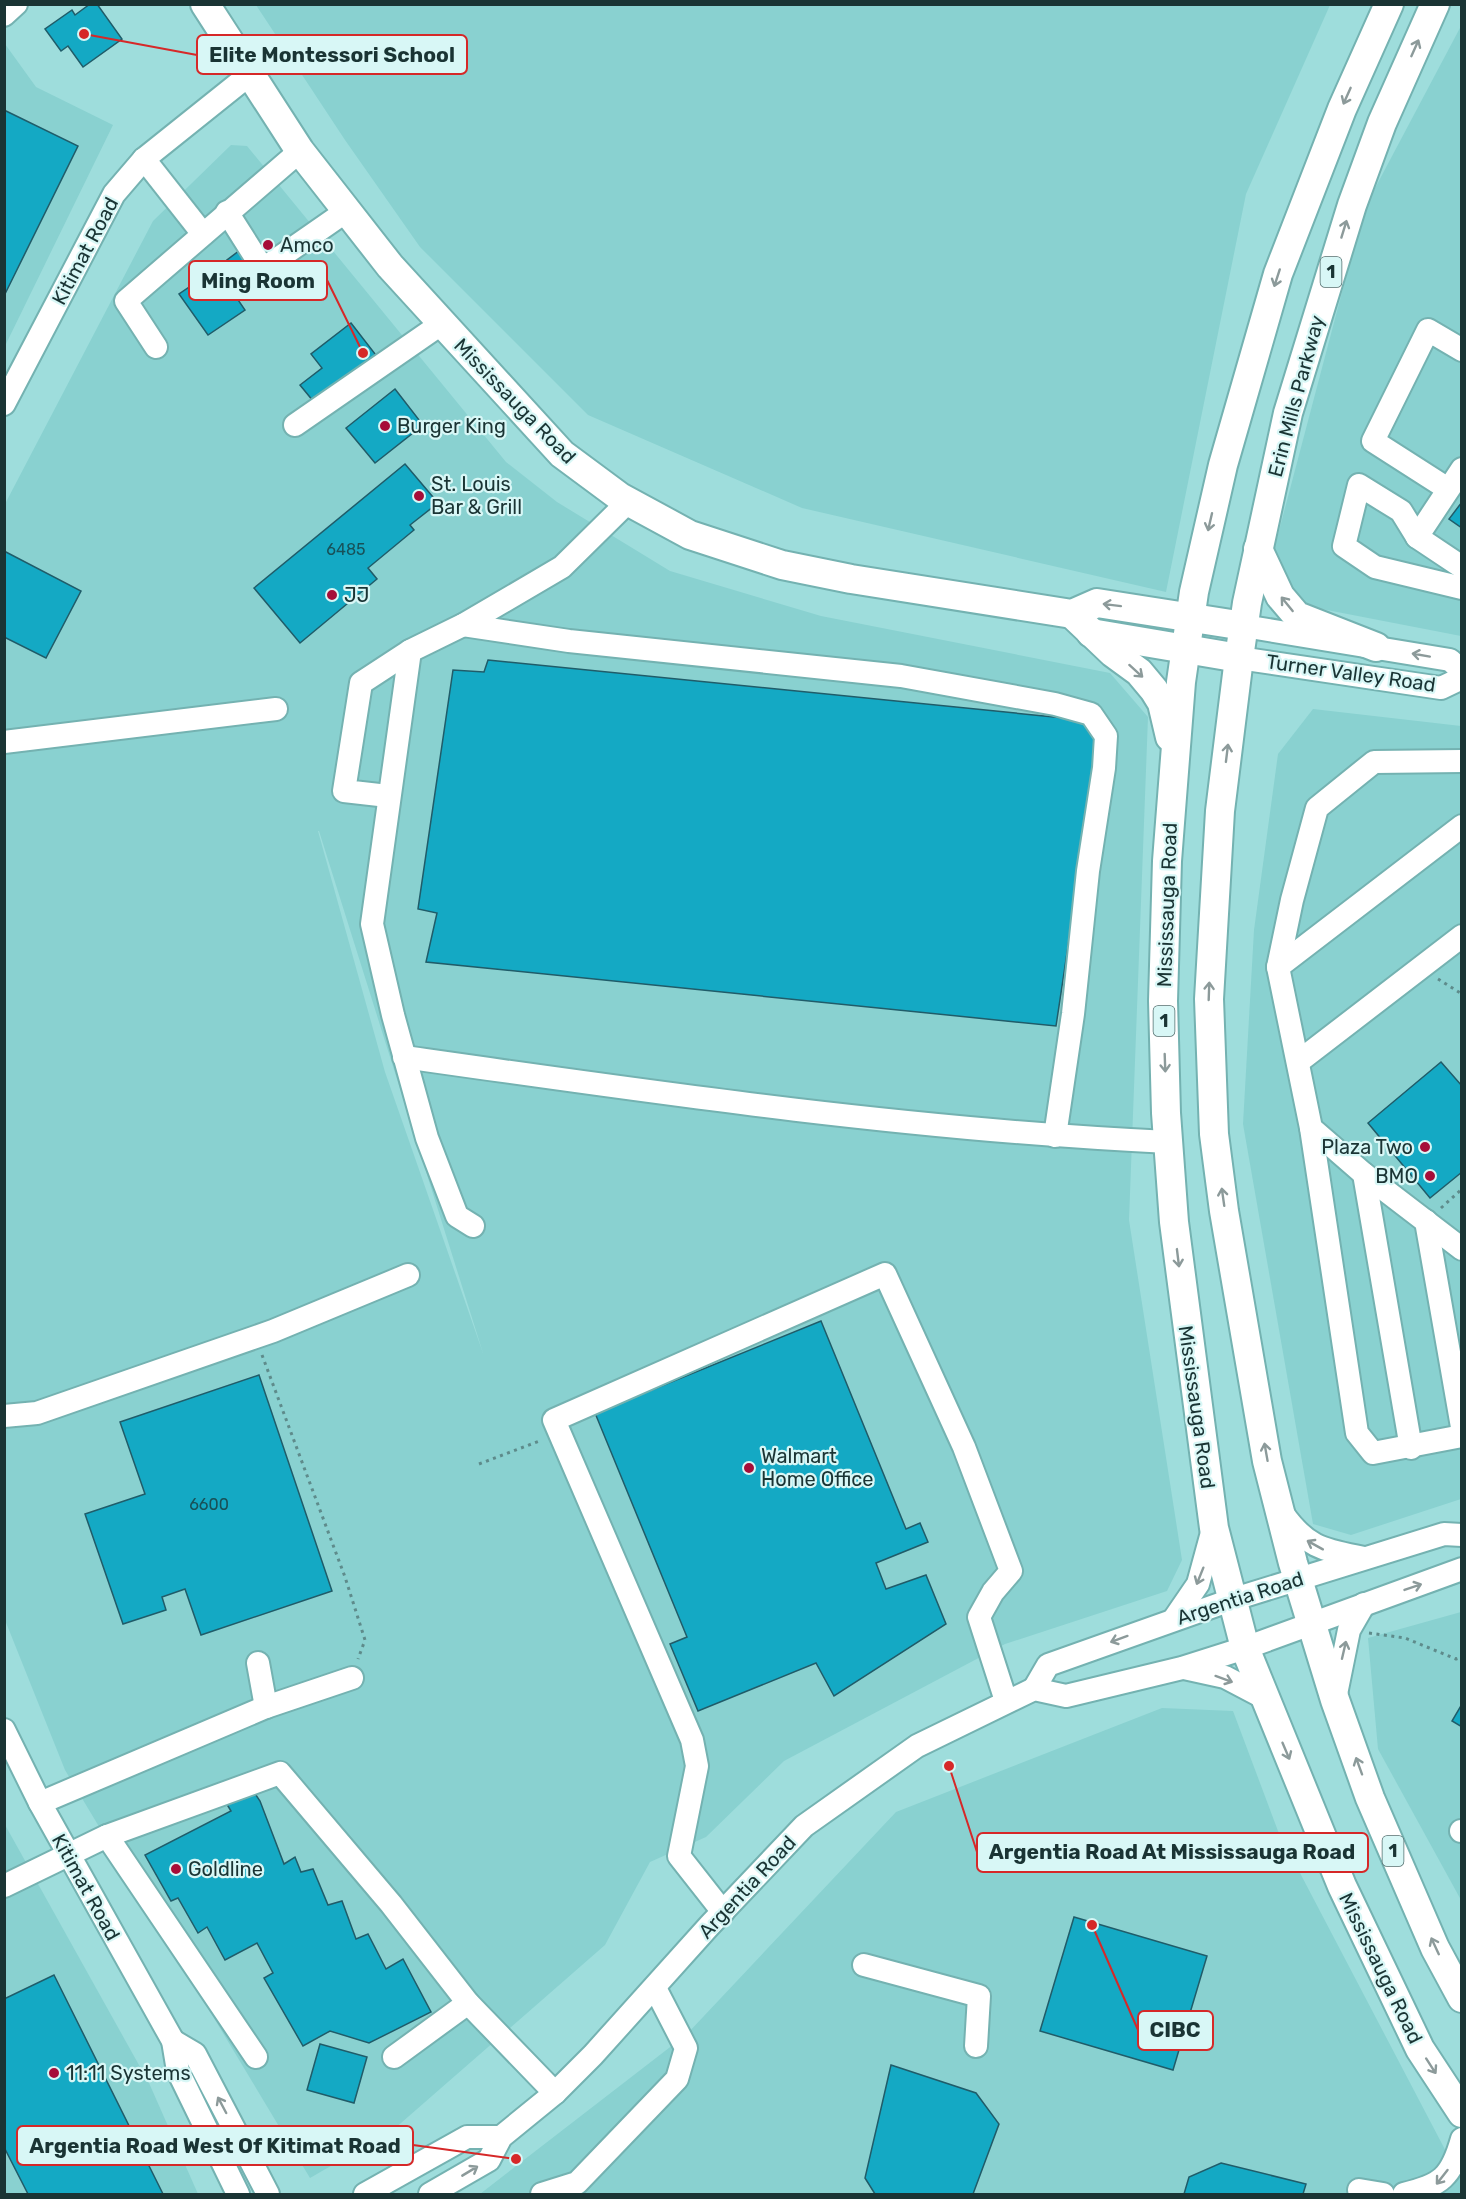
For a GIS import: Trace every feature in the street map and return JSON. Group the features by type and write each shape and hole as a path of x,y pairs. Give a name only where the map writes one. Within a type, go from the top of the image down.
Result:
{"main road":[{"name":"Mississauga Road","path":"205,4 300,151 345,212 441,324 562,454 628,502 690,535 782,565 1082,624 1186,649 1239,658"},
{"name":"1","path":"1191,617 1223,465 1278,274 1342,109 1389,4"},
{"name":"Erin Mills Parkway","path":"1244,626 1287,413 1352,205 1382,123 1435,4"},
{"path":"1258,549 1280,596 1297,616 1376,647"},
{"name":"Mississauga Road","path":"1082,624 1097,603 1244,626"},
{"name":"Mississauga Road","path":"1191,617 1174,753 1167,861 1163,1002 1168,1142 1175,1233 1214,1528 1245,1648 1263,1697 1342,1886 1420,2049 1461,2114"},
{"path":"1082,624 1139,672 1154,690 1162,703 1174,753"},
{"name":"1","path":"1244,626 1220,812 1209,999 1214,1134 1224,1211 1267,1461 1297,1580 1335,1700 1370,1798 1435,1948 1461,1998"}],"street":[{"path":"4,15 16,4"},
{"name":"Kitimat Road","path":"4,404 114,194 144,159 249,75"},
{"path":"156,347 126,301 300,151"},
{"path":"144,159 202,234"},
{"path":"227,212 263,269 345,212"},
{"path":"295,425 441,324"},
{"path":"1448,489 1373,441 1428,330 1461,350"},
{"path":"1418,537 1461,469"},
{"path":"1461,567 1418,537 1401,511 1359,484 1344,546 1375,567 1461,588"},
{"path":"388,796 344,791 361,683 410,651 463,625 562,567 628,502"},
{"path":"463,625 569,641 901,676 1055,704 1091,714 1106,736 1104,768 1088,871 1055,1136"},
{"name":"Turner Valley Road","path":"1244,626 1450,660 1461,671"},
{"path":"410,651 372,924 404,1057 427,1138 457,1216 473,1226"},
{"name":"Turner Valley Road","path":"1239,658 1441,688 1461,678"},
{"path":"4,742 276,710"},
{"path":"1461,761 1374,762 1317,808 1292,900 1278,967 1311,1128 1357,1433 1374,1453 1461,1437"},
{"path":"1278,967 1461,826"},
{"path":"1298,1062 1461,936"},
{"path":"404,1057 777,1108 1055,1136 1168,1142"},
{"path":"1311,1128 1364,1174 1461,1249"},
{"path":"1364,1174 1411,1448"},
{"path":"1426,1221 1461,1427"},
{"path":"723,1912 679,1856 697,1766 692,1740 558,1434 554,1420 885,1274 964,1447 1011,1571 993,1592 979,1617 1006,1701"},
{"path":"4,1416 37,1413 255,1337 408,1275"},
{"path":"1279,1509 1298,1535 1323,1549 1365,1558"},
{"path":"1174,1619 1198,1584 1214,1528"},
{"name":"Argentia Road","path":"430,2194 489,2160 501,2137 555,2093 804,1826 917,1746 1034,1689 1048,1665 1231,1600 1444,1534 1461,1535"},
{"path":"1034,1689 1066,1696 1182,1668 1245,1648 1461,1569"},
{"path":"1335,1700 1349,1630 1364,1604"},
{"path":"258,1663 266,1707"},
{"path":"1182,1668 1225,1677 1263,1697"},
{"path":"40,1803 266,1707 352,1678"},
{"name":"Kitimat Road","path":"4,1730 40,1803 173,2041 178,2071 238,2194"},
{"path":"4,1886 70,1856 107,1836 280,1773 391,1904 468,2003 555,2093"},
{"path":"107,1836 256,2057"},
{"path":"864,1965 979,1996 976,2046"},
{"path":"542,2194 579,2189 677,2079 686,2048 655,1988"},
{"path":"394,2057 468,2003"},
{"name":"Kitimat Road","path":"173,2041 195,2054 268,2194"},
{"path":"365,2194 467,2137 501,2137"},
{"path":"1404,2194 1435,2186 1456,2160 1461,2139"},
{"path":"1359,2190 1383,2194"}],"path":[{"path":"1422,968 1461,994"},
{"path":"1426,1221 1461,1189"},
{"path":"255,1337 345,1577 365,1640 352,1678"},
{"path":"479,1464 558,1434"},
{"path":"1349,1630 1405,1638 1456,1659 1461,1657"}],"shaded area":[{"path":"256,5 1330,5 1246,194 1166,592 802,508 588,415 420,247 345,140"},
{"path":"1461,26 1461,636 1301,605 1271,561 1364,209"},
{"path":"5,44 36,87 113,125 5,346"},
{"path":"231,145 247,146 506,462 557,502 670,571 821,616 1110,673 1148,717 1129,1220 1182,1560 1167,1591 1005,1644 784,1761 706,1837 650,1862 605,1945 393,2130 310,2178 65,1770 5,1620 5,504 153,221","holes":["319,831 483,1353 385,1072"]},
{"path":"1313,709 1461,726 1461,1499 1351,1535 1313,1524 1243,1124 1254,930 1278,754"},
{"path":"1461,1612 1461,1900 1378,1749 1368,1638"},
{"path":"1162,1708 1233,1711 1278,1831 1462,2182 1461,2194 480,2194 687,2034 896,1812"},
{"path":"4,1823 149,2083 198,2194 5,2194"}],"building":[{"path":"90,4 97,4 122,39 83,67 68,46 61,51 45,29 72,10 75,15"},
{"path":"4,110 78,146 4,296"},
{"path":"240,250 258,273 245,283 227,260"},
{"path":"204,277 220,300 232,291 245,310 208,335 179,294"},
{"path":"351,323 379,359 318,407 300,385 322,368 311,354"},
{"name":"Burger King","path":"395,389 423,425 375,463 346,428"},
{"path":"405,464 438,503 410,525 414,530 368,568 377,579 300,643 254,588"},
{"path":"1462,502 1462,528 1449,519"},
{"path":"4,551 81,591 46,658 4,637"},
{"path":"488,660 1084,720 1099,741 1056,1026 426,962 437,913 418,909 453,670 484,672"},
{"name":"Plaza Two","path":"1441,1062 1462,1086 1462,1172 1430,1198 1368,1123"},
{"name":"Walmart Home Office","path":"821,1321 906,1529 920,1523 928,1542 876,1563 886,1589 926,1575 946,1624 834,1696 816,1663 698,1711 670,1644 687,1637 595,1413"},
{"path":"259,1375 332,1591 201,1635 185,1589 162,1597 166,1610 123,1624 85,1514 145,1494 120,1422"},
{"path":"1462,1704 1462,1727 1452,1721"},
{"path":"247,1791 256,1795 260,1801 284,1864 295,1857 301,1872 313,1869 328,1905 342,1901 356,1939 368,1934 386,1969 403,1959 431,2012 369,2043 330,2031 303,2046 264,1978 273,1973 257,1943 225,1960 207,1927 198,1933 178,1898 171,1901 145,1855 231,1811 225,1801"},
{"path":"1074,1917 1207,1956 1173,2070 1040,2031"},
{"name":"11:11 Systems","path":"54,1975 163,2194 28,2194 4,2147 4,1999"},
{"path":"320,2044 367,2057 354,2103 307,2090"},
{"path":"891,2065 976,2093 999,2124 973,2194 875,2194 865,2178"},
{"path":"1221,2163 1306,2184 1303,2194 1184,2194 1189,2177"}],"place":[{"name":"Elite Montessori School","path":"84,34"},
{"name":"Amco","path":"268,245"},
{"name":"Ming Room","path":"363,353"},
{"name":"Burger King","path":"385,426"},
{"name":"St. Louis Bar & Grill","path":"419,496"},
{"name":"JJ","path":"332,595"},
{"name":"Plaza Two","path":"1425,1147"},
{"name":"BMO","path":"1430,1176"},
{"name":"Walmart Home Office","path":"749,1468"},
{"name":"Argentia Road At Mississauga Road","path":"949,1766"},
{"name":"Goldline","path":"176,1869"},
{"name":"CIBC","path":"1092,1925"},
{"name":"11:11 Systems","path":"54,2073"},
{"name":"Argentia Road West Of Kitimat Road","path":"516,2159"}]}
